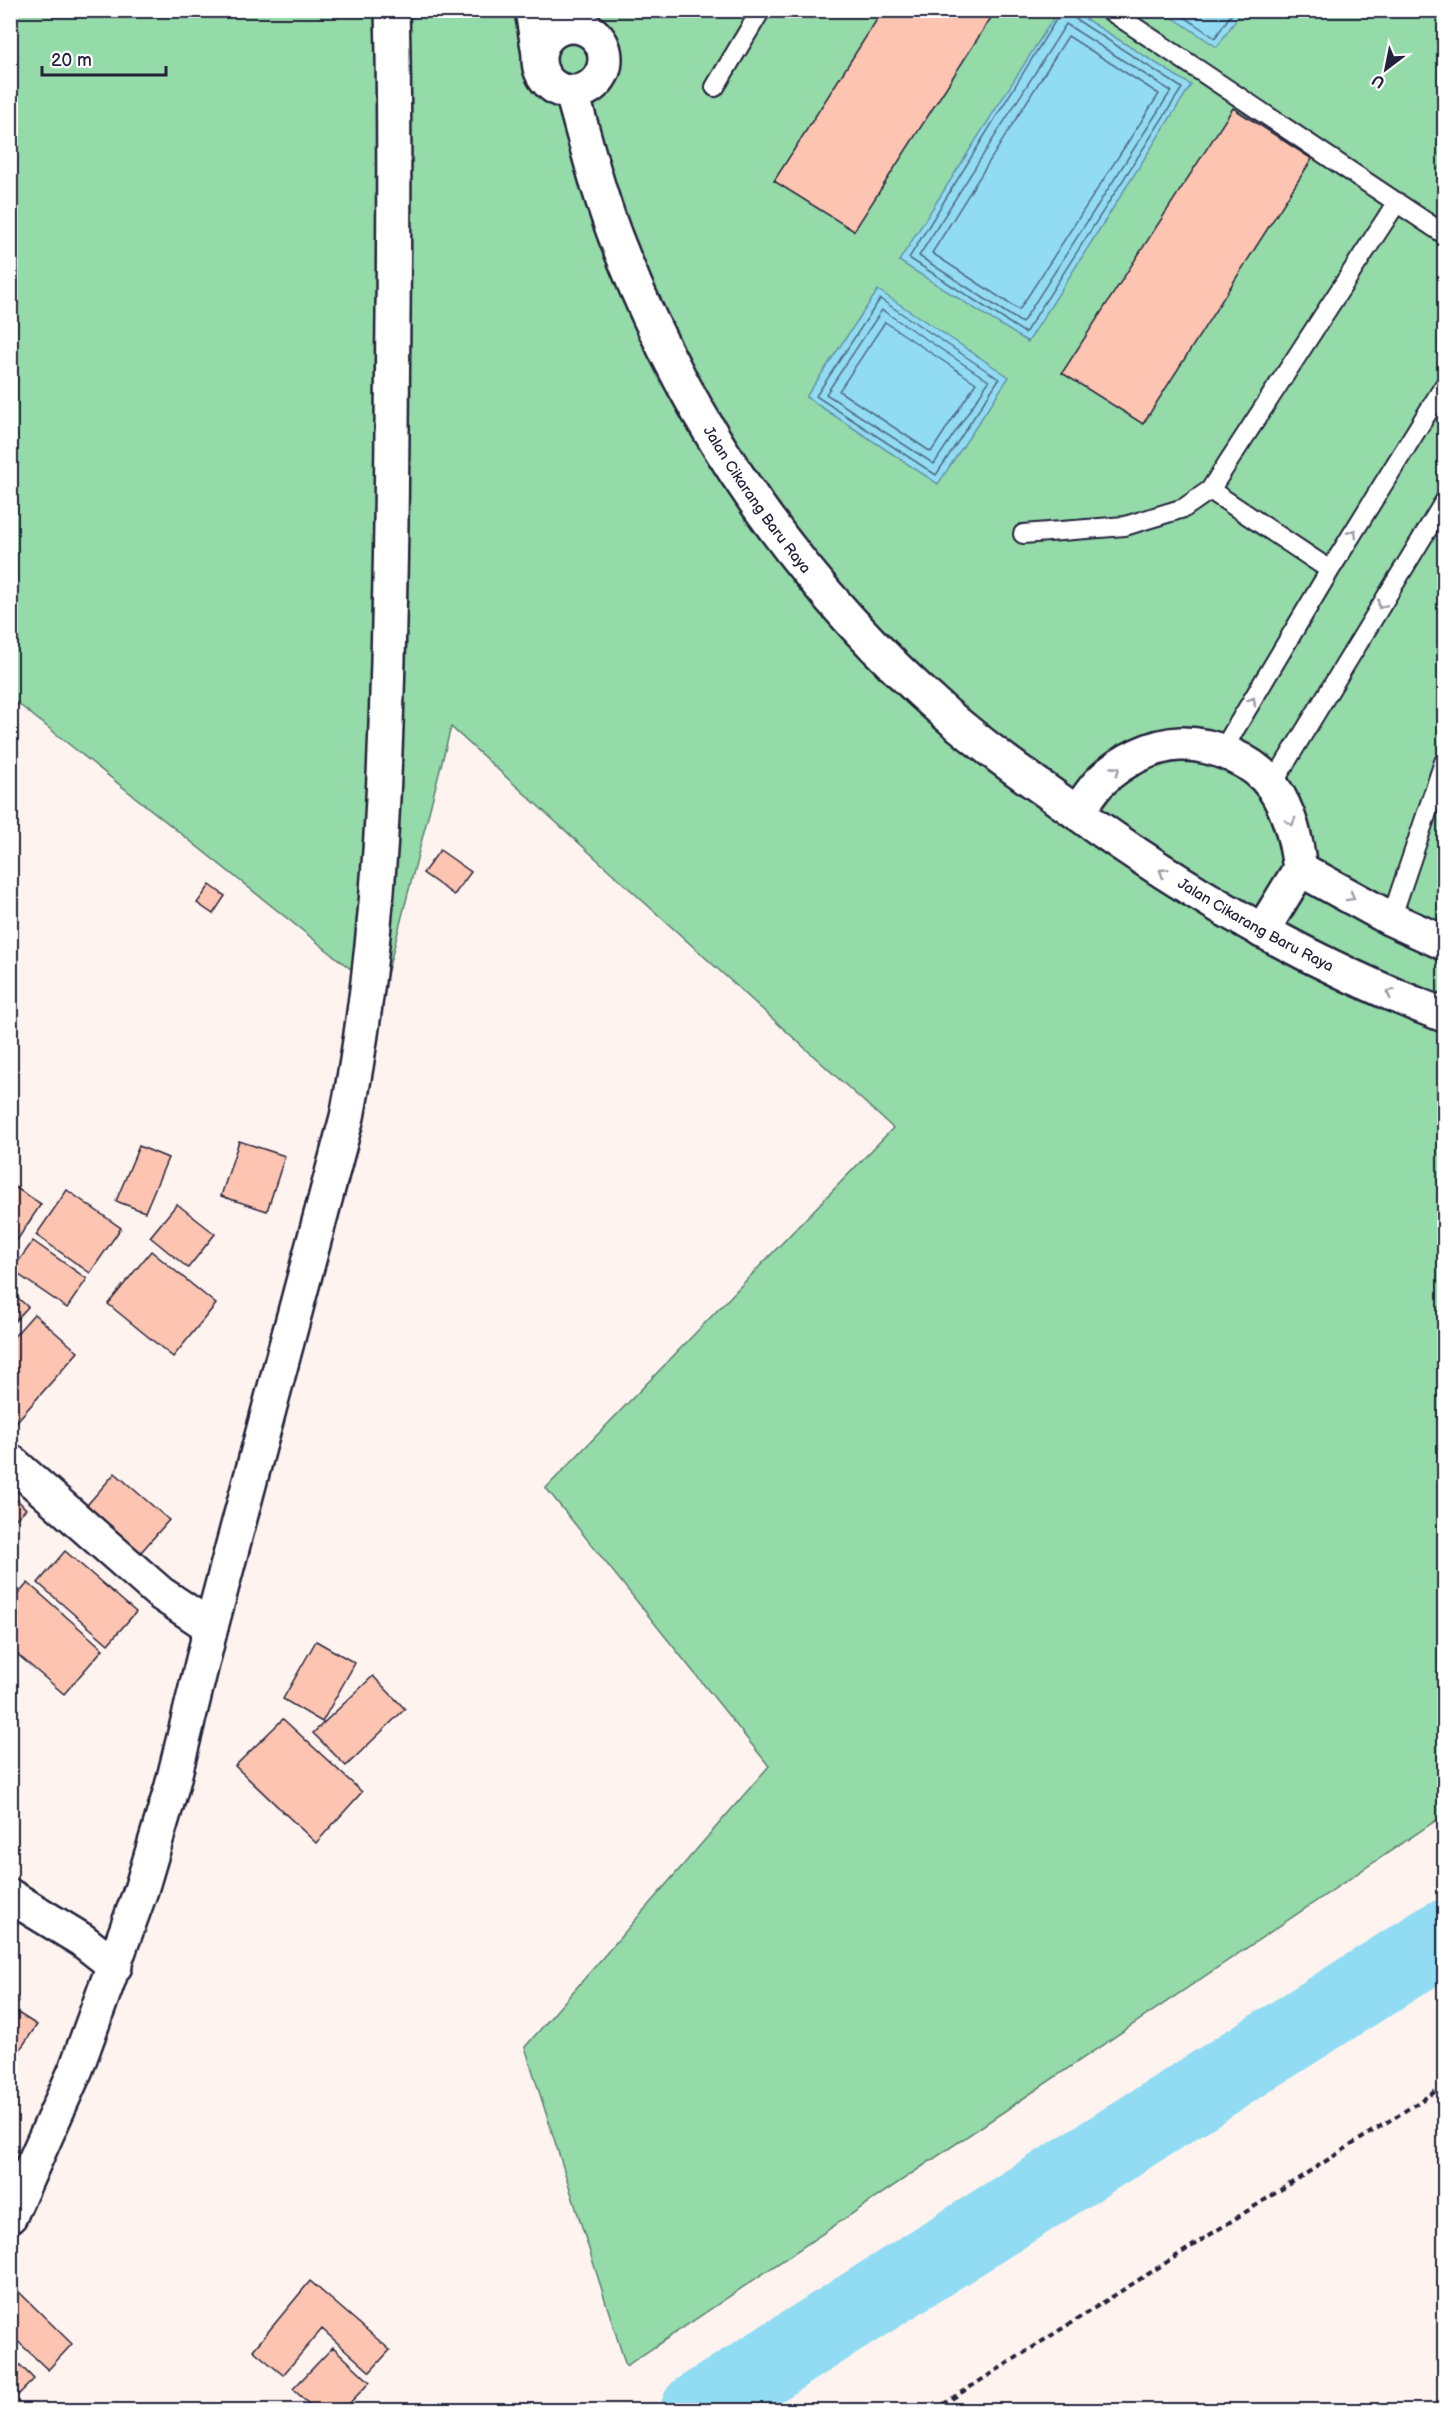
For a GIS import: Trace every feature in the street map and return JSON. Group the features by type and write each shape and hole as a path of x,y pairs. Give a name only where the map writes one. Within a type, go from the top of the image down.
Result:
{"street":[{"path":"10,2216 76,2069 115,1966 172,1786 211,1627 347,1117 356,1068 374,941 384,821 392,496 395,111 392,10"},
{"path":"532,10 539,65 550,85 572,93 584,91 594,85 606,66 602,43 592,22 560,27 550,33 539,54"},
{"name":"Jalan Cikarang Baru Raya","path":"572,93 594,172 620,249 652,324 689,398 745,487 778,534 830,598 886,658 946,714 1000,759 1181,883 1262,931 1404,1000 1444,1015"},
{"path":"1077,813 1102,780 1137,754 1180,744 1222,751 1250,765 1272,785 1288,812 1300,868 1262,931"},
{"path":"1300,868 1391,919 1444,943"},
{"path":"10,1461 160,1593 211,1627"},
{"path":"10,1896 82,1940 115,1966"}],"lane":[{"path":"715,87 761,10"},
{"path":"1109,10 1444,234"},
{"path":"1023,534 1125,526 1184,508 1210,490 1397,202"},
{"path":"1222,751 1444,386"},
{"path":"1210,490 1330,570"},
{"path":"1272,785 1444,502"},
{"path":"1391,919 1437,805 1444,762"}],"path":[{"path":"934,2410 1444,2086"}],"green space":[{"path":"10,11 1444,11 1444,1815 626,2366 525,2047 769,1766 546,1488 893,1128 451,727 382,994 11,698"}],"water":[{"path":"1058,11 1073,11 1191,85 1028,342 899,261"},
{"path":"1163,11 1242,11 1217,47"},
{"path":"878,290 1009,377 938,484 806,397"}],"building":[{"path":"883,10 996,10 854,231 774,181"},
{"path":"1233,108 1312,159 1143,424 1062,373"},
{"path":"440,850 471,872 454,895 423,873"},
{"path":"210,885 225,896 213,914 197,903"},
{"path":"239,1141 285,1156 267,1211 221,1196"},
{"path":"139,1146 168,1158 145,1212 116,1201"},
{"path":"10,1184 41,1204 10,1251"},
{"path":"67,1190 121,1228 90,1273 36,1235"},
{"path":"177,1204 215,1234 188,1268 150,1237"},
{"path":"33,1241 87,1279 67,1308 12,1270"},
{"path":"151,1251 216,1304 173,1357 108,1304"},
{"path":"10,1291 28,1307 10,1326"},
{"path":"34,1314 78,1352 11,1428 10,1341"},
{"path":"115,1473 169,1520 135,1559 81,1512"},
{"path":"10,1492 26,1509 10,1524"},
{"path":"65,1551 136,1612 108,1644 38,1583"},
{"path":"28,1583 103,1649 64,1694 10,1648 10,1603"},
{"path":"316,1641 355,1663 322,1722 283,1699"},
{"path":"373,1676 405,1709 346,1766 313,1733"},
{"path":"283,1719 362,1792 316,1843 235,1766"},
{"path":"10,2008 37,2025 10,2064"},
{"path":"310,2281 390,2350 370,2372 322,2329 283,2375 253,2350"},
{"path":"18,2291 72,2344 48,2370 10,2334 10,2298"},
{"path":"333,2347 370,2382 343,2410 315,2410 293,2389"},
{"path":"10,2355 34,2379 10,2403"}],"waterway":[{"path":"698,2410 1444,1937"}]}
